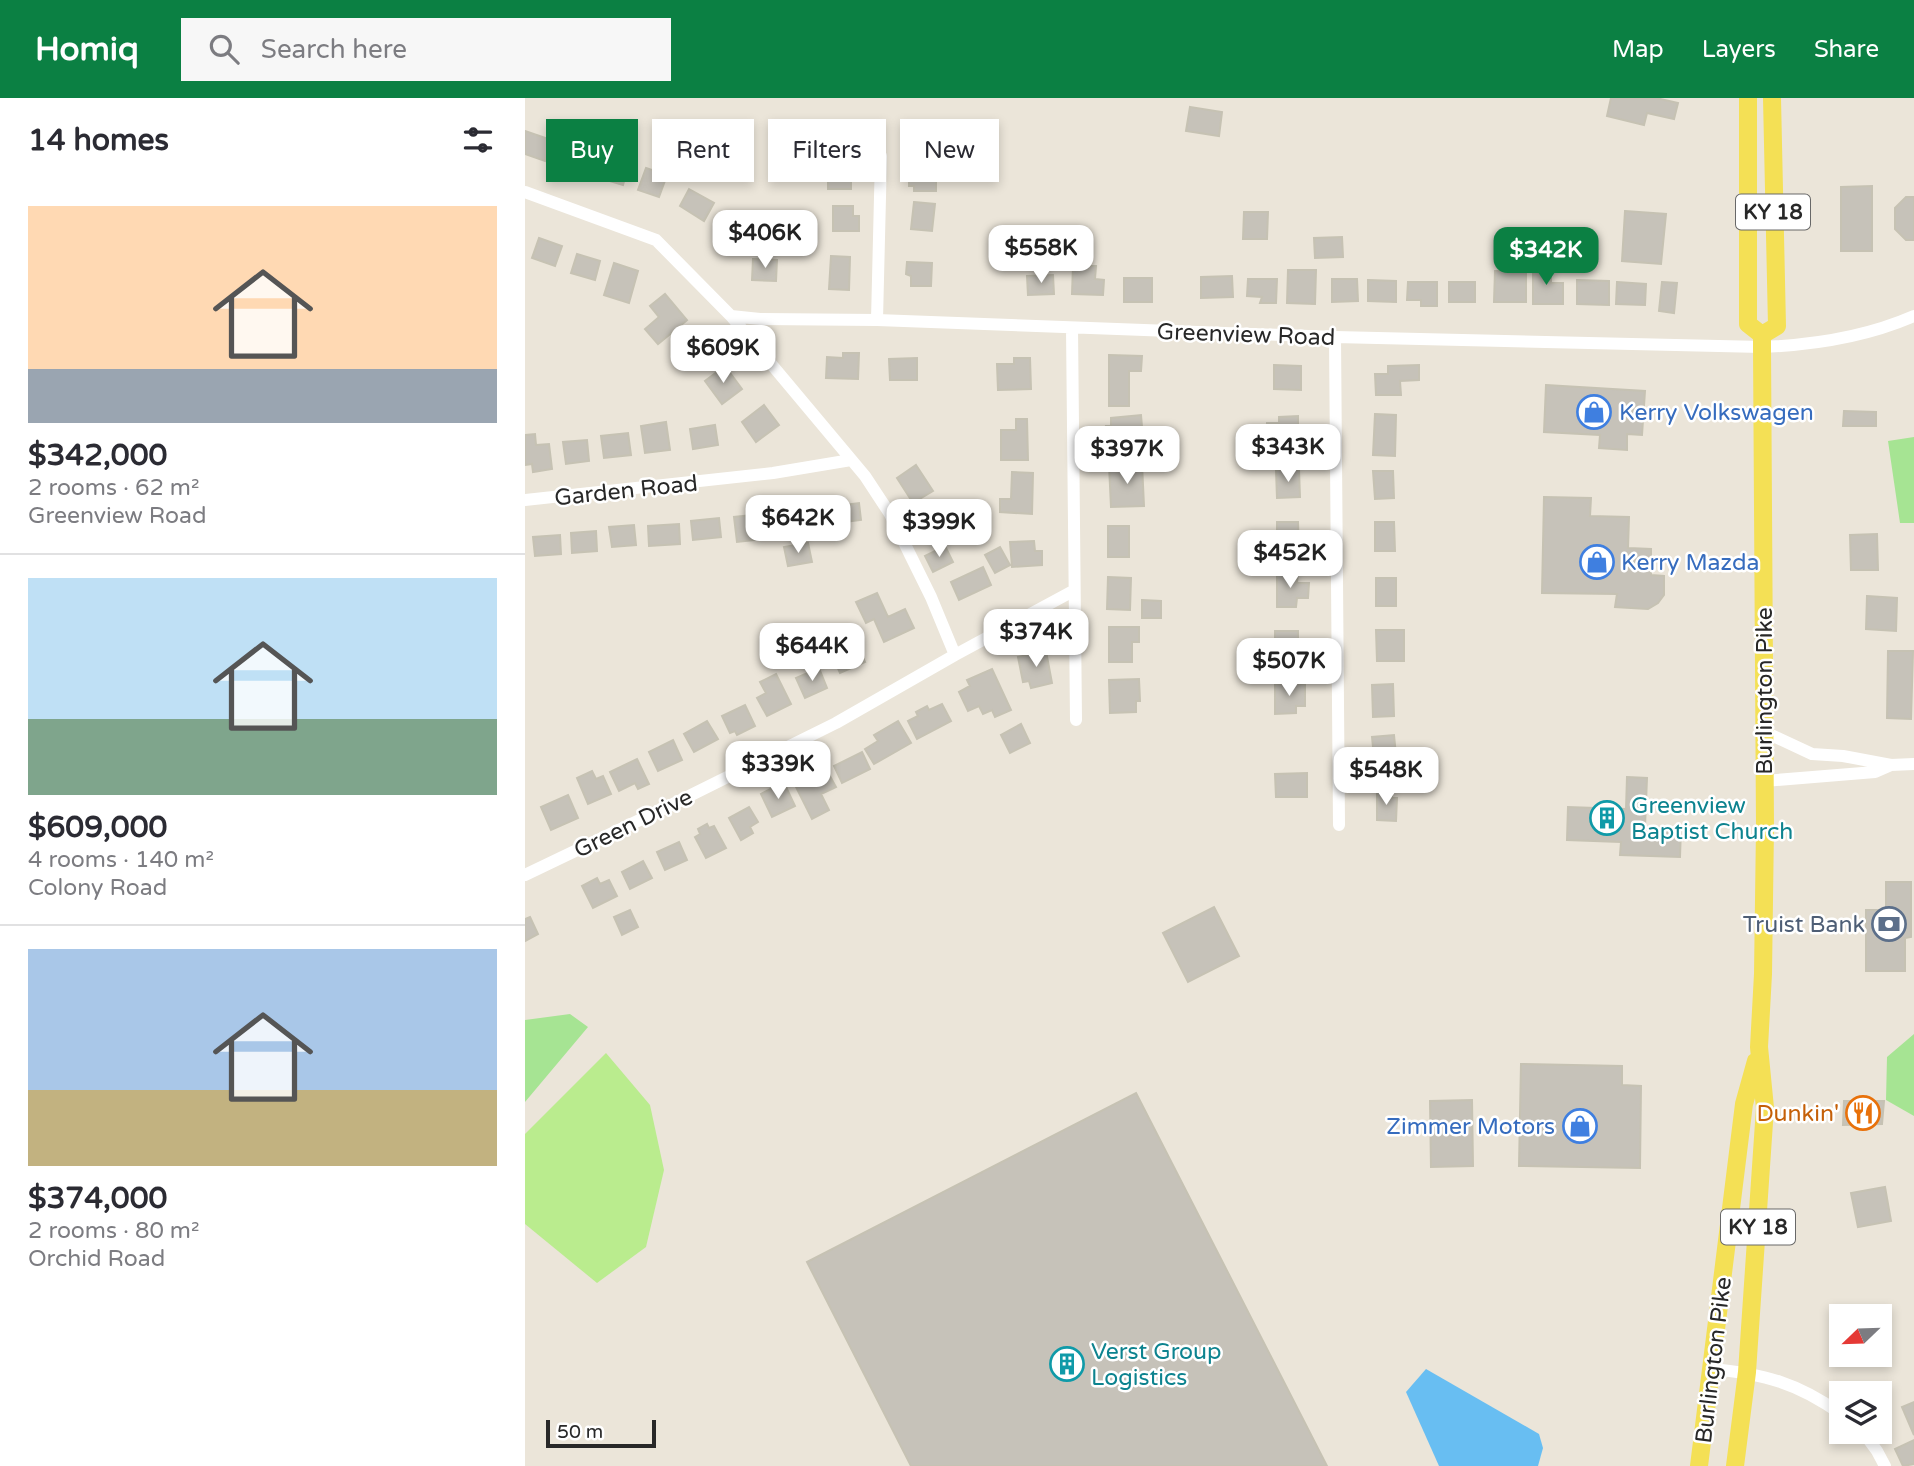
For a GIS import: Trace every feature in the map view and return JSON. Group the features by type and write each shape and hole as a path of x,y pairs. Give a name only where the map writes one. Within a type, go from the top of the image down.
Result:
{"main road":[{"name":"Burlington Pike","path":"1735,1466 1747,1373 1765,1108 1759,1047 1763,974 1765,732 1762,341 1748,324 1748,98"},
{"name":"Burlington Pike","path":"1762,341 1777,326 1772,98"},
{"name":"Burlington Pike","path":"1699,1466 1744,1104 1759,1047"}],"street":[{"path":"877,320 880,182"},
{"path":"525,192 656,240 731,316 851,460 890,514 931,597 955,655"},
{"name":"Greenview Road","path":"731,316 1335,337 1762,341 1815,344 1914,316"},
{"path":"1072,328 1076,720"},
{"path":"1335,337 1339,825"},
{"name":"Garden Road","path":"525,500 772,474 851,460"},
{"name":"Green Drive","path":"525,875 836,723 1073,592"},
{"path":"1765,732 1812,754 1843,756 1891,765 1914,764"},
{"path":"1764,781 1875,772 1891,765"},
{"path":"1712,1369 1781,1380 1799,1387 1829,1406"},
{"path":"1871,1444 1885,1466"}],"green space":[{"path":"1914,437 1914,523 1900,523 1888,441"},
{"path":"570,1014 588,1027 525,1102 525,1020"},
{"path":"1914,1034 1914,1116 1886,1100 1887,1057"},
{"path":"606,1053 650,1105 664,1170 646,1247 597,1283 525,1224 525,1134"}],"water":[{"path":"1426,1369 1539,1434 1543,1448 1538,1466 1439,1466 1406,1392"}],"building":[{"path":"1611,98 1656,98 1678,103 1674,119 1647,113 1644,125 1607,116"},
{"path":"1190,107 1222,112 1219,136 1186,131"},
{"path":"525,131 546,138 545,161 525,154"},
{"path":"646,168 652,170 652,182 664,182 659,197 638,190"},
{"path":"828,182 851,182 851,189 828,189"},
{"path":"909,182 936,182 936,191 914,191 914,186 909,186"},
{"path":"1872,186 1872,251 1841,251 1841,187"},
{"path":"689,189 714,203 704,221 680,206"},
{"path":"1906,197 1914,197 1914,240 1906,240 1895,229 1895,208"},
{"path":"914,202 935,204 932,231 911,229"},
{"path":"833,206 853,206 853,216 859,216 859,231 833,231"},
{"path":"1625,211 1666,214 1661,264 1622,261"},
{"path":"1244,212 1268,212 1267,239 1243,239"},
{"path":"1342,237 1343,257 1315,258 1314,238"},
{"path":"539,238 562,246 555,266 532,258"},
{"path":"577,254 600,261 595,280 571,273"},
{"path":"831,256 850,257 849,290 829,289"},
{"path":"753,259 777,260 776,281 752,280"},
{"path":"1511,259 1526,259 1526,302 1494,302 1495,271 1511,271"},
{"path":"907,262 932,263 931,286 911,286 911,276 906,274"},
{"path":"614,263 638,271 629,303 604,295"},
{"path":"1533,265 1551,265 1551,283 1563,283 1563,304 1533,304"},
{"path":"1073,266 1096,266 1095,279 1104,280 1103,295 1072,294"},
{"path":"1288,270 1316,270 1315,304 1287,303"},
{"path":"1053,275 1054,294 1028,295 1027,276"},
{"path":"1232,276 1233,297 1201,298 1201,277"},
{"path":"1124,278 1152,278 1152,302 1124,302"},
{"path":"1248,279 1277,279 1276,303 1260,303 1262,297 1247,296"},
{"path":"1332,279 1357,279 1358,301 1332,302"},
{"path":"1368,280 1396,281 1396,302 1368,301"},
{"path":"1577,280 1609,281 1609,305 1577,304"},
{"path":"1408,282 1437,282 1437,306 1421,306 1421,300 1407,300"},
{"path":"1449,282 1475,282 1475,302 1449,302"},
{"path":"1617,282 1646,284 1645,305 1616,304"},
{"path":"1662,282 1677,283 1674,313 1659,311"},
{"path":"665,294 687,320 658,344 645,329 659,317 650,306"},
{"path":"843,353 859,353 858,379 826,378 827,357 843,358"},
{"path":"1109,355 1142,356 1141,371 1129,371 1129,406 1109,406"},
{"path":"917,358 917,380 890,380 889,359"},
{"path":"1014,358 1030,358 1031,389 998,390 997,364 1014,364"},
{"path":"1274,365 1301,366 1301,390 1274,389"},
{"path":"1419,365 1419,380 1400,381 1401,395 1376,395 1375,374 1388,374 1388,366"},
{"path":"725,366 742,389 722,404 705,381"},
{"name":"Kerry Volkswagen","path":"1546,385 1645,391 1642,435 1627,434 1627,450 1599,448 1600,435 1544,432"},
{"path":"764,405 779,425 756,442 742,422"},
{"path":"1844,411 1876,412 1876,426 1843,426"},
{"path":"1375,414 1396,415 1395,456 1373,455"},
{"path":"1141,415 1142,427 1148,427 1149,443 1156,442 1156,456 1138,458 1137,445 1112,447 1111,440 1107,440 1106,426 1111,426 1111,418"},
{"path":"1298,416 1298,448 1278,448 1279,454 1267,454 1267,423 1279,423 1279,417"},
{"path":"1016,419 1027,419 1028,460 1001,460 1001,430 1016,430"},
{"path":"666,422 670,450 645,453 641,426"},
{"path":"715,425 718,445 693,449 690,429"},
{"path":"628,433 631,455 604,458 601,436"},
{"path":"535,434 536,445 549,444 552,469 533,472 532,464 525,465 525,435"},
{"path":"587,440 589,461 566,464 563,442"},
{"path":"1142,464 1144,506 1111,507 1109,465"},
{"path":"916,465 933,491 913,503 897,478"},
{"path":"1276,470 1299,470 1300,497 1277,498"},
{"path":"1373,471 1393,471 1394,498 1375,499"},
{"path":"1012,472 1033,473 1032,514 1000,512 1000,499 1011,499"},
{"name":"Kerry Mazda","path":"1544,497 1591,498 1590,516 1629,517 1628,548 1651,549 1651,575 1664,576 1664,595 1658,603 1648,609 1615,607 1617,594 1542,593"},
{"path":"827,501 828,507 859,503 861,520 814,526 811,503"},
{"path":"797,507 800,527 774,530 771,511"},
{"path":"762,514 765,539 737,542 734,517"},
{"path":"719,518 721,537 693,540 691,521"},
{"path":"1277,522 1298,522 1299,553 1270,554 1269,541 1277,540"},
{"path":"1375,522 1394,522 1395,551 1375,551"},
{"path":"679,524 680,544 649,546 648,526"},
{"path":"634,525 636,545 612,547 609,527"},
{"path":"1108,526 1129,526 1129,557 1108,557"},
{"path":"596,531 597,551 572,553 571,533"},
{"path":"1877,534 1878,570 1851,570 1850,535"},
{"path":"560,535 561,554 535,556 533,537"},
{"path":"1034,541 1035,551 1042,551 1042,565 1012,567 1010,542"},
{"path":"808,543 812,562 788,566 784,547"},
{"path":"945,546 953,562 933,572 925,556"},
{"path":"1000,547 1010,565 995,573 985,555"},
{"path":"983,567 991,585 959,600 951,582"},
{"path":"1277,572 1298,572 1297,583 1309,583 1308,598 1297,598 1296,607 1277,607"},
{"path":"1108,577 1131,578 1130,610 1107,609"},
{"path":"1376,578 1396,578 1396,606 1376,606"},
{"path":"877,593 888,617 905,609 914,628 884,642 874,619 866,623 856,602"},
{"path":"1867,596 1897,598 1896,631 1866,629"},
{"path":"1142,600 1161,601 1161,618 1142,618"},
{"path":"1109,627 1139,627 1139,642 1132,642 1132,662 1109,662"},
{"path":"1376,630 1404,630 1404,661 1377,661"},
{"path":"1275,631 1298,631 1298,659 1275,658"},
{"path":"852,633 865,662 840,673 827,644"},
{"path":"1046,651 1052,683 1031,688 1029,681 1023,682 1018,657"},
{"path":"1888,651 1913,651 1911,719 1887,718"},
{"path":"819,668 827,688 805,698 796,678"},
{"path":"992,669 1011,710 995,717 992,710 983,714 979,706 968,711 959,692 970,686 967,680"},
{"path":"776,674 791,704 767,716 757,698 766,693 760,682"},
{"path":"1139,679 1140,701 1136,701 1136,712 1110,713 1109,680"},
{"path":"1275,684 1305,684 1305,706 1296,706 1296,713 1275,714"},
{"path":"1393,684 1394,716 1373,717 1372,685"},
{"path":"942,704 951,721 917,739 908,721 918,716 916,712 927,706 929,710"},
{"path":"745,705 755,726 737,735 735,731 730,733 722,716"},
{"path":"707,721 718,739 694,752 684,734"},
{"path":"898,721 911,743 874,764 865,749 878,741 874,735"},
{"path":"1021,724 1030,743 1010,753 1001,735"},
{"path":"1394,735 1397,765 1375,767 1372,737"},
{"path":"673,740 682,760 658,771 649,752"},
{"path":"862,752 870,769 842,783 834,766"},
{"path":"637,759 649,784 638,789 635,783 619,791 610,772"},
{"path":"826,769 836,787 821,794 829,810 812,819 795,785 805,780 803,775 813,770 816,775"},
{"path":"592,771 596,779 603,776 611,794 588,804 577,778"},
{"path":"1307,773 1307,797 1276,797 1275,774"},
{"name":"Greenview Baptist Church","path":"1627,777 1647,778 1645,827 1681,828 1680,857 1620,855 1621,842 1567,840 1568,807 1626,809"},
{"path":"776,786 779,791 786,787 795,806 772,817 761,794"},
{"path":"1377,792 1392,792 1392,798 1397,798 1396,821 1377,820"},
{"path":"568,795 578,818 551,830 541,807"},
{"path":"749,807 758,822 750,827 753,833 741,840 729,818"},
{"path":"707,824 709,828 714,826 726,848 706,858 695,837 700,834 698,829"},
{"path":"679,842 687,860 665,870 657,852"},
{"path":"643,861 652,878 630,889 622,872"},
{"path":"597,878 600,884 609,880 617,896 593,908 582,886"},
{"name":"Truist Bank","path":"1886,882 1911,882 1911,937 1905,938 1905,971 1866,971 1866,910 1886,910"},
{"path":"1214,907 1239,956 1188,982 1163,933"},
{"path":"630,910 638,927 622,935 614,917"},
{"path":"530,917 538,934 525,941 525,919"},
{"name":"Zimmer Motors","path":"1521,1064 1622,1066 1622,1085 1641,1086 1640,1168 1519,1166"},
{"name":"Verst Group Logistics","path":"1136,1093 1327,1466 911,1466 807,1262"},
{"path":"1472,1100 1473,1166 1431,1167 1430,1101"},
{"name":"Dunkin'","path":"1844,1101 1884,1101 1882,1124 1843,1125"},
{"path":"1885,1187 1891,1221 1858,1227 1851,1193"},
{"path":"1914,1402 1914,1435 1902,1407"},
{"path":"1914,1440 1914,1464 1903,1466 1895,1449"}],"place":[{"name":"Kerry Volkswagen","path":"1594,412"},
{"name":"Kerry Mazda","path":"1597,562"},
{"name":"Greenview Baptist Church","path":"1607,818"},
{"name":"Truist Bank","path":"1889,924"},
{"name":"Dunkin'","path":"1863,1113"},
{"name":"Zimmer Motors","path":"1580,1126"},
{"name":"Verst Group Logistics","path":"1067,1364"}]}
